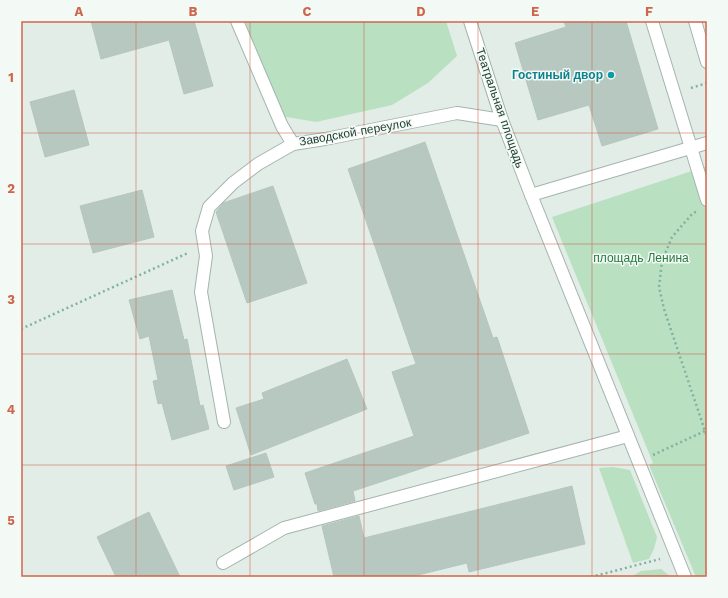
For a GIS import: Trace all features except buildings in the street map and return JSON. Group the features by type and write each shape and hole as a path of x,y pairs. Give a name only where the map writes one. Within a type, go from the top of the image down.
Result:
{"street":[{"name":"Заводской переулок","path":"237,21 282,126 293,144 325,140 457,113 502,120"},
{"name":"Театральная площадь","path":"470,21 502,120 531,195"},
{"path":"652,21 707,200"},
{"path":"695,21 707,62"},
{"path":"685,577 531,195 691,149 707,143"},
{"path":"224,422 201,292 206,256 202,231 209,206 228,188 258,164 293,144"},
{"path":"222,563 284,528 628,436"}],"path":[{"path":"698,211 693,213 672,237 662,261 659,287 664,309 706,430 707,437"},
{"path":"21,329 182,256 191,251 202,231"},
{"path":"639,462 706,430"},
{"path":"591,577 676,555"}],"green space":[{"path":"245,21 446,21 457,56 428,83 392,105 316,122 281,116"},
{"name":"площадь Ленина","path":"707,166 707,577 696,577 649,465 653,463 552,217"},
{"path":"613,467 630,470 657,537 654,549 649,559 633,563 599,468"},
{"path":"661,569 671,577 631,577 641,571"}],"place":[{"name":"Гостиный двор","path":"611,75"}]}
